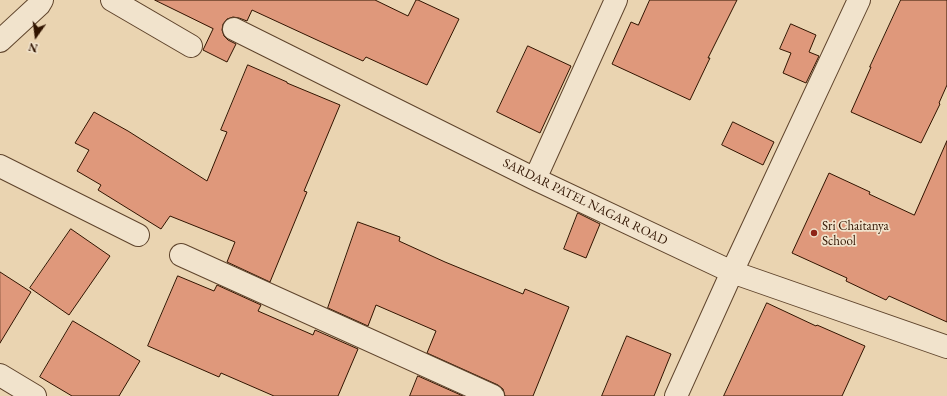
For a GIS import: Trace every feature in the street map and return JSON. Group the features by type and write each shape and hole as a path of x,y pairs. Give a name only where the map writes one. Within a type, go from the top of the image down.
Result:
{"street":[{"path":"0,41 39,5 42,0"},
{"path":"112,0 191,46"},
{"path":"535,179 616,0"},
{"path":"676,396 859,0"},
{"name":"SARDAR PATEL NAGAR ROAD","path":"234,29 535,179 732,272 947,347"},
{"path":"0,166 138,235"},
{"path":"182,255 493,396"},
{"path":"0,375 35,396"}],"building":[{"path":"155,0 375,0 408,16 416,0 418,0 459,19 427,85 366,57 363,61 252,10 247,21 233,17 227,19 223,24 222,30 224,36 236,44 227,62 203,50 213,29"},
{"path":"650,0 737,0 708,58 710,58 690,100 612,64 631,22 638,25"},
{"path":"901,0 947,0 947,85 939,103 940,104 921,143 851,112"},
{"path":"791,24 816,35 809,52 819,56 806,83 783,73 791,53 780,49"},
{"path":"528,46 571,66 540,133 497,112"},
{"path":"248,65 340,105 304,191 307,192 270,282 227,262 235,242 170,216 161,229 98,190 101,185 77,171 89,150 75,143 94,112 128,131 207,181 227,132 221,130"},
{"path":"733,122 774,142 763,165 722,145"},
{"path":"947,141 947,322 889,296 886,300 846,281 847,278 792,253 829,173 914,215"},
{"path":"578,213 600,224 586,258 564,249"},
{"path":"358,222 400,237 399,241 445,262 523,294 525,289 569,307 533,396 505,396 503,389 498,385 427,353 436,331 376,305 368,326 328,308"},
{"path":"71,229 110,256 69,315 30,288"},
{"path":"0,272 31,292 0,343"},
{"path":"178,276 214,291 217,285 261,305 258,311 313,335 315,330 358,349 338,396 274,396 221,373 219,377 148,346"},
{"path":"767,303 816,326 817,325 865,346 842,396 724,396"},
{"path":"73,321 140,361 119,396 72,396 40,377"},
{"path":"627,336 671,354 654,396 602,396"},
{"path":"418,376 463,396 410,396"}],"place":[{"name":"Sri Chaitanya School","path":"814,233"}]}
